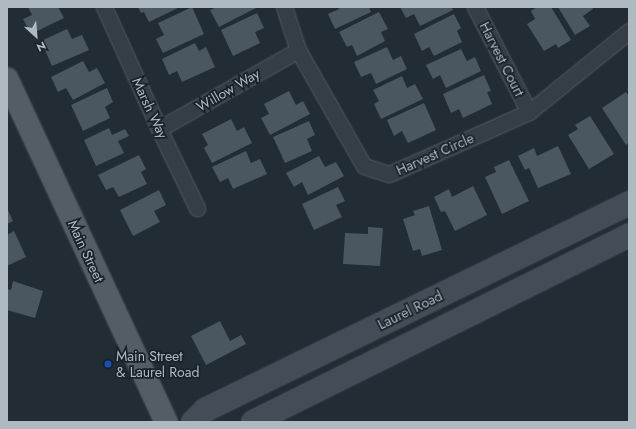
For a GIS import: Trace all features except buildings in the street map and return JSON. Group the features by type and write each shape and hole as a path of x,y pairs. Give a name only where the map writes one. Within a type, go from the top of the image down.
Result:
{"main road":[{"name":"Main Street","path":"7,79 166,422"},
{"name":"Laurel Road","path":"193,422 206,410 629,203"},
{"path":"253,422 629,235"}],"street":[{"name":"Marsh Way","path":"104,7 159,129 198,208"},
{"name":"Harvest Circle","path":"284,7 298,50 364,166 389,174 529,112 629,32"},
{"name":"Harvest Court","path":"474,7 529,112"},
{"name":"Willow Way","path":"159,129 298,50"}],"place":[{"name":"Main Street & Laurel Road","path":"108,364"}]}
